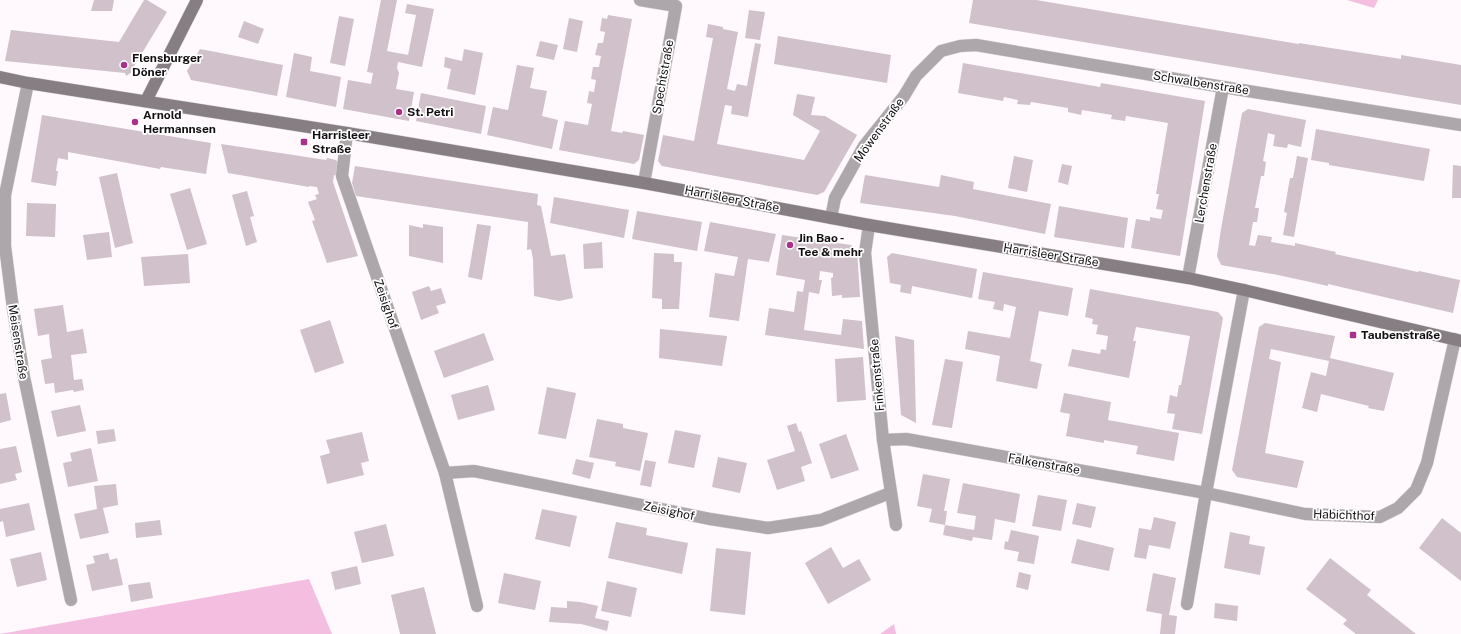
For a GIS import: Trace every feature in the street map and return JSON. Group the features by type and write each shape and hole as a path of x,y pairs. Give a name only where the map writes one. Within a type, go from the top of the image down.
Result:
{"main road":[{"path":"146,101 197,0"},
{"name":"Harrisleer Straße","path":"0,77 28,83 644,182 869,225 1188,278 1458,340"}],"street":[{"name":"Spechtstraße","path":"640,0 676,6 644,182"},
{"name":"Schwalbenstraße","path":"941,51 960,46 976,45 1223,88 1461,125"},
{"name":"Möwenstraße","path":"830,218 835,198 864,146 904,96 916,76 941,51"},
{"name":"Meisenstraße","path":"28,83 6,195 5,246 24,377 71,600"},
{"name":"Lerchenstraße","path":"1188,278 1223,88"},
{"name":"Zeisighof","path":"346,133 342,176 445,473 477,606"},
{"name":"Finkenstraße","path":"869,225 865,253 883,440 896,525"},
{"path":"1187,604 1244,290"},
{"name":"Habichthof","path":"1206,494 1305,514 1380,518 1398,508 1416,490 1427,463 1458,340"},
{"name":"Falkenstraße","path":"883,440 906,439 1206,494"},
{"name":"Zeisighof","path":"445,473 474,471 710,519 768,528 822,520 890,493"}],"shaded area":[{"path":"1347,0 1378,0 1374,8"},
{"path":"309,579 332,634 0,634"},
{"path":"894,624 896,634 880,634"}],"building":[{"path":"94,0 114,0 112,11 91,11"},
{"path":"144,0 147,0 167,12 131,71 132,72 126,76 125,73 5,61 11,30 119,42"},
{"path":"381,0 397,0 387,51 408,55 416,15 405,13 407,4 434,9 422,67 398,62 397,68 399,73 396,89 414,92 409,121 343,109 348,80 371,84 373,73 367,72"},
{"path":"973,0 1036,0 1299,44 1401,59 1401,55 1461,65 1461,105 969,23"},
{"path":"749,10 765,12 760,40 745,38"},
{"path":"608,15 632,19 611,131 622,133 623,131 644,135 639,160 634,164 559,150 565,121 588,125 592,104 587,103 589,91 594,92 596,80 591,79 593,67 599,67 601,56 595,55 598,43 603,43 605,32 600,31 602,18 607,19"},
{"path":"339,16 354,19 345,66 330,63"},
{"path":"569,18 583,21 577,52 563,49"},
{"path":"244,21 264,29 258,44 238,37"},
{"path":"708,24 738,32 727,89 735,91 737,84 747,86 755,43 761,44 748,117 731,114 732,106 725,105 717,144 804,160 820,131 793,115 797,94 815,97 811,115 825,116 857,135 824,192 817,195 662,166 658,161 663,135 694,141 713,38 706,37"},
{"path":"778,36 891,55 887,83 774,64"},
{"path":"540,41 558,45 554,60 536,56"},
{"path":"200,49 283,65 277,96 191,80 187,71"},
{"path":"464,49 483,53 475,95 447,89 451,69 444,67 445,57 462,61"},
{"path":"294,53 312,57 310,71 341,77 336,107 286,97"},
{"path":"963,63 1100,87 1101,83 1205,101 1180,256 1131,248 1136,219 1150,221 1150,217 1161,219 1163,210 1156,209 1159,194 1156,194 1168,123 1126,116 1125,121 1111,119 1112,115 1082,110 1081,115 1068,112 1068,108 1031,102 1030,105 1017,104 1018,100 1004,97 1003,101 958,93"},
{"path":"517,65 534,68 530,88 547,91 542,116 558,120 552,149 487,135 493,107 508,110"},
{"path":"421,93 486,106 481,134 416,121"},
{"path":"1248,109 1306,120 1301,147 1288,144 1287,148 1273,146 1275,135 1268,133 1263,161 1266,162 1264,176 1261,176 1255,208 1259,208 1257,222 1253,222 1249,245 1255,246 1258,235 1272,237 1271,242 1295,246 1295,243 1336,252 1335,254 1460,280 1453,313 1328,284 1328,286 1221,265 1217,256 1221,229 1242,113"},
{"path":"42,115 211,143 206,174 161,167 160,169 68,152 68,160 58,158 56,186 31,182"},
{"path":"1316,129 1430,149 1424,181 1329,165 1329,163 1311,160"},
{"path":"221,144 326,160 327,158 336,160 340,166 338,176 334,175 333,182 358,256 327,263 312,221 315,220 308,202 317,199 315,195 319,194 317,187 309,187 228,173"},
{"path":"1014,156 1033,160 1027,192 1008,188"},
{"path":"1297,156 1308,158 1294,237 1283,235 1287,213 1284,212 1290,178 1293,178"},
{"path":"1062,164 1072,166 1068,185 1058,182"},
{"path":"1453,165 1461,166 1461,198 1452,198"},
{"path":"355,166 538,194 537,205 541,206 551,256 565,254 573,298 559,301 534,296 533,259 531,249 527,250 528,222 356,196 352,183"},
{"path":"117,173 133,243 115,248 99,177"},
{"path":"865,175 939,187 941,175 974,182 973,189 1051,204 1045,234 955,216 860,203"},
{"path":"190,188 207,244 187,250 170,194"},
{"path":"247,191 254,216 250,217 257,242 246,246 232,195"},
{"path":"554,197 629,210 624,238 550,223"},
{"path":"27,203 56,204 55,237 26,236"},
{"path":"1059,206 1128,218 1124,248 1054,237"},
{"path":"637,211 702,222 697,251 632,239"},
{"path":"710,222 776,234 769,262 748,259 739,321 709,317 715,273 734,276 738,257 704,251"},
{"path":"423,224 443,227 443,263 409,256 409,225 423,228"},
{"path":"477,224 491,226 482,280 468,277"},
{"path":"109,232 112,257 87,260 83,235"},
{"path":"782,235 851,245 857,250 860,297 842,298 842,295 832,296 831,278 833,277 833,273 820,271 819,280 822,280 819,294 809,292 804,330 841,335 843,319 862,321 864,349 765,335 769,308 794,312 797,291 803,292 805,280 776,275"},
{"path":"602,242 603,268 584,269 583,244"},
{"path":"654,253 674,254 674,262 682,262 679,309 662,309 662,299 652,298"},
{"path":"892,253 977,269 972,298 912,286 911,294 900,292 901,285 890,283 887,257"},
{"path":"188,254 190,283 144,286 141,257"},
{"path":"983,272 1073,288 1068,316 1039,311 1030,361 1042,364 1037,389 996,381 1000,356 965,349 968,331 1010,338 1016,307 1004,304 1003,311 993,309 995,302 978,299"},
{"path":"429,286 431,291 441,288 446,303 436,306 439,313 421,320 412,292"},
{"path":"1090,289 1218,312 1223,318 1202,434 1172,429 1175,414 1167,413 1170,395 1177,397 1179,385 1181,385 1190,336 1136,327 1133,341 1136,341 1129,378 1068,366 1072,349 1100,354 1101,349 1106,350 1108,336 1096,334 1098,325 1092,324 1093,319 1085,317"},
{"path":"63,305 67,332 83,329 87,353 71,355 74,380 82,379 84,390 55,393 54,383 45,384 41,360 52,358 49,334 38,336 34,309"},
{"path":"330,320 344,363 315,373 300,330"},
{"path":"1265,323 1335,336 1330,358 1394,373 1384,411 1368,408 1369,406 1321,394 1317,412 1302,408 1311,372 1326,376 1329,361 1271,349 1269,359 1281,362 1265,453 1304,461 1297,488 1237,477 1232,470 1259,327"},
{"path":"660,329 727,336 722,366 659,358"},
{"path":"484,333 494,360 444,378 434,351"},
{"path":"895,336 914,340 916,423 901,415"},
{"path":"863,357 866,400 837,402 835,359"},
{"path":"945,359 963,362 952,428 932,425"},
{"path":"488,385 495,410 458,420 451,395"},
{"path":"547,387 576,393 566,439 538,434"},
{"path":"6,393 11,420 0,423 0,394"},
{"path":"1064,393 1111,402 1108,420 1179,433 1174,461 1136,454 1138,446 1104,440 1104,443 1066,436 1070,414 1060,412"},
{"path":"80,405 86,431 57,437 51,411"},
{"path":"597,419 623,424 623,428 648,433 640,471 615,466 616,462 589,457"},
{"path":"796,423 799,432 801,431 812,463 801,467 805,481 777,490 767,460 795,451 787,426"},
{"path":"114,429 116,441 98,444 96,431"},
{"path":"675,430 701,435 694,468 668,463"},
{"path":"362,432 369,461 361,463 364,475 327,484 320,456 330,453 326,440"},
{"path":"846,434 859,470 831,479 819,444"},
{"path":"16,446 22,472 15,474 17,480 0,484 0,449"},
{"path":"91,448 98,481 68,487 63,463 72,461 70,453"},
{"path":"718,457 747,463 740,493 712,487"},
{"path":"576,459 594,463 590,479 572,474"},
{"path":"645,460 656,462 651,487 640,485"},
{"path":"923,474 950,479 944,511 947,511 945,525 929,522 932,509 917,506"},
{"path":"963,483 1020,494 1015,523 995,519 992,540 973,537 972,541 943,535 945,525 974,530 976,516 957,513"},
{"path":"116,484 118,505 103,508 109,533 80,539 74,514 97,509 94,486"},
{"path":"1038,495 1067,500 1061,531 1032,526"},
{"path":"29,503 35,530 6,537 3,521 0,522 0,509"},
{"path":"1077,503 1096,507 1091,528 1072,524"},
{"path":"542,509 577,516 570,547 535,539"},
{"path":"1154,517 1176,522 1170,549 1149,545 1146,559 1134,557 1139,528 1151,530"},
{"path":"1442,518 1461,533 1461,581 1419,548"},
{"path":"160,520 162,535 136,538 135,523"},
{"path":"616,522 647,528 646,535 688,543 682,574 608,558"},
{"path":"386,524 394,556 362,563 354,532"},
{"path":"1011,530 1039,536 1034,564 1017,561 1019,552 1004,549 1005,541 1008,542"},
{"path":"1230,532 1250,536 1249,544 1265,547 1260,575 1224,568"},
{"path":"1077,539 1114,548 1109,571 1071,563"},
{"path":"831,547 843,568 859,559 871,580 828,604 805,563"},
{"path":"716,548 751,552 745,615 710,611"},
{"path":"41,552 47,580 17,587 10,559"},
{"path":"108,553 110,560 117,558 123,585 92,591 86,565 95,563 93,556"},
{"path":"1330,558 1371,590 1367,595 1416,634 1356,634 1343,624 1347,620 1306,589"},
{"path":"357,566 361,584 335,590 331,572"},
{"path":"1019,572 1031,575 1028,590 1016,587"},
{"path":"504,573 541,581 535,610 498,603"},
{"path":"1153,573 1176,578 1169,615 1177,616 1175,634 1160,634 1162,614 1146,611"},
{"path":"607,581 637,588 631,617 601,611"},
{"path":"150,582 153,598 131,602 128,585"},
{"path":"424,587 436,634 400,634 391,595"},
{"path":"567,601 598,606 595,618 609,621 607,631 581,624 549,622 551,607 567,608"},
{"path":"1215,603 1238,606 1237,621 1214,618"}],"place":[{"name":"Flensburger Döner","path":"124,65"},
{"name":"St. Petri","path":"399,112"},
{"name":"Arnold Hermannsen","path":"135,122"},
{"name":"Harrisleer Straße","path":"304,142"},
{"name":"Jin Bao - Tee & mehr","path":"790,245"},
{"name":"Taubenstraße","path":"1353,335"}]}
